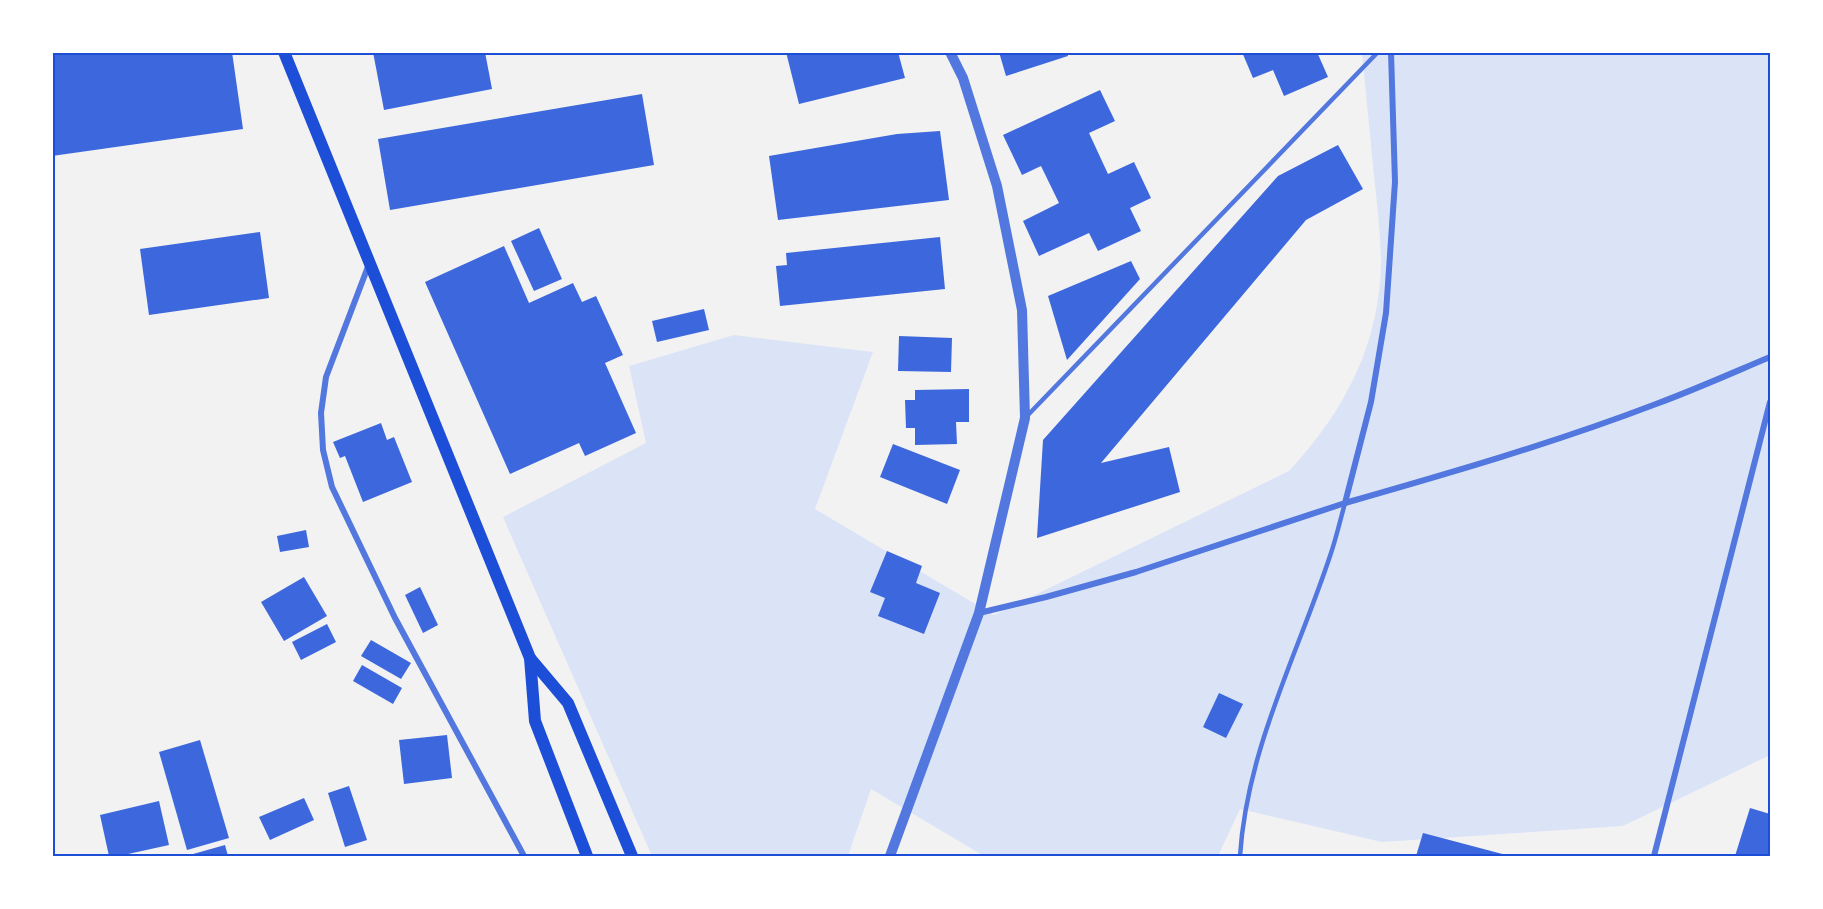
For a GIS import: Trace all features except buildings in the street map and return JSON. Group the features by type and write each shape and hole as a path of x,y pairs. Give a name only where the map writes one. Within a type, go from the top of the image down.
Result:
{"main road":[{"path":"284,52 530,658 535,721 587,856"},
{"path":"530,658 568,703 632,856"}],"street":[{"path":"890,856 979,613 1025,418 1022,310 998,186 963,78 950,52"},
{"path":"1346,503 1371,402 1386,313 1395,182 1390,52"},
{"path":"369,264 326,376 321,413 323,450 332,486 395,618 524,856"},
{"path":"979,613 1136,572 1346,503 1462,470 1656,404 1770,357"},
{"path":"1654,856 1770,402"}],"lane":[{"path":"1025,418 1378,52"},
{"path":"1240,856 1242,821 1263,735 1330,555 1346,503"}],"shaded area":[{"path":"1362,53 1770,53 1770,755 1623,826 1382,842 1240,809 1218,856 984,856 871,789 848,856 652,856 503,517 646,443 629,366 734,335 873,352 815,509 994,615 1289,471 1327,424 1356,374 1367,346 1379,289 1380,238"}]}
